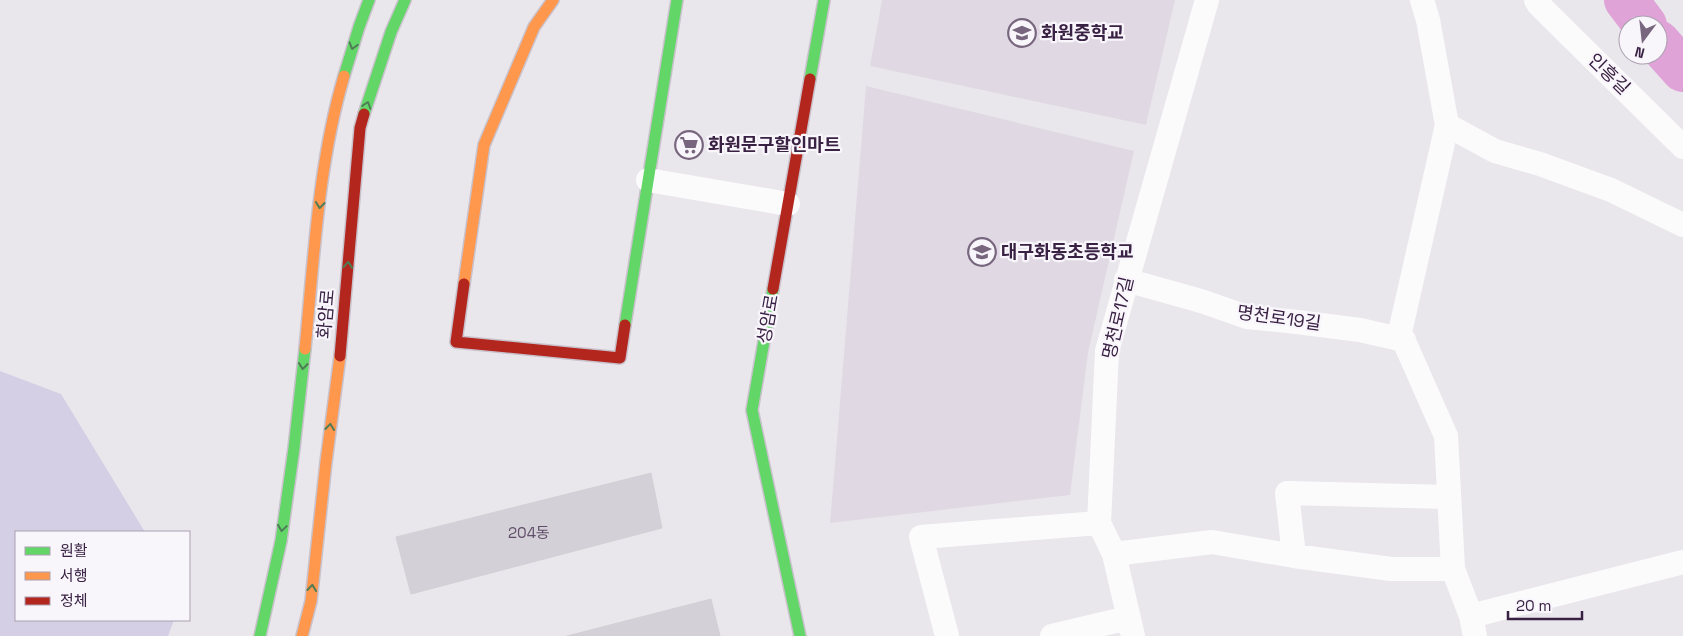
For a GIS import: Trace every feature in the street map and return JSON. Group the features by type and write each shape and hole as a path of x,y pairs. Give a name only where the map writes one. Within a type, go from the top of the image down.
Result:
{"street":[{"name":"화암로","path":"260,636 281,540 294,448 323,175 337,101 369,0"},
{"name":"화암로","path":"302,636 311,601 326,462 342,341 360,128 391,32 405,0"},
{"path":"553,0 534,27 484,144 456,342 620,358 677,0"},
{"name":"성암로","path":"800,636 752,410 824,0"},
{"name":"명천로17길","path":"1052,636 1131,627 1114,554 1099,523 1107,351 1207,0"},
{"path":"1422,0 1428,20 1447,124 1400,332 1446,436 1453,569 1473,626 1683,562"},
{"name":"인흥길","path":"1536,0 1539,6 1683,147"},
{"path":"1447,124 1495,151 1540,164 1611,190 1683,226"},
{"path":"648,180 788,204"},
{"name":"명천로19길","path":"1126,280 1201,301 1248,318 1360,330 1404,340"},
{"path":"1294,556 1287,493 1449,497"},
{"path":"947,636 921,537 1099,523"},
{"path":"1114,554 1212,542 1294,556 1391,569 1453,569"}],"shaded area":[{"name":"화원중학교","path":"882,0 1175,0 1146,125 870,66"},
{"name":"대구화동초등학교","path":"866,86 1134,151 1088,353 1070,495 830,523"},
{"path":"0,371 61,394 144,531 15,531 15,621 174,621 168,636 0,636"}],"building":[{"path":"651,473 662,528 411,594 396,537"},
{"path":"711,599 720,636 567,636"}],"waterway":[{"path":"1626,0 1637,15"},
{"path":"1668,53 1683,70"}],"traffic: fast":[{"path":"344,76 369,0"},
{"path":"364,114 391,32 405,0"},
{"path":"625,325 677,0"},
{"path":"810,79 824,0"},
{"path":"773,289 752,410 800,636"},
{"path":"260,636 281,541 305,349"}],"traffic: slow":[{"path":"464,284 484,145 534,27 553,0"},
{"path":"305,349 318,211 328,143 344,76"},
{"path":"302,636 311,601 340,356"}],"traffic: jam":[{"path":"773,289 810,79"},
{"path":"340,356 360,128 364,114"},
{"path":"464,284 456,342 620,358 625,325"}],"place":[{"name":"화원중학교","path":"1022,33"},
{"name":"화원문구할인마트","path":"689,145"},
{"name":"대구화동초등학교","path":"982,252"}]}
